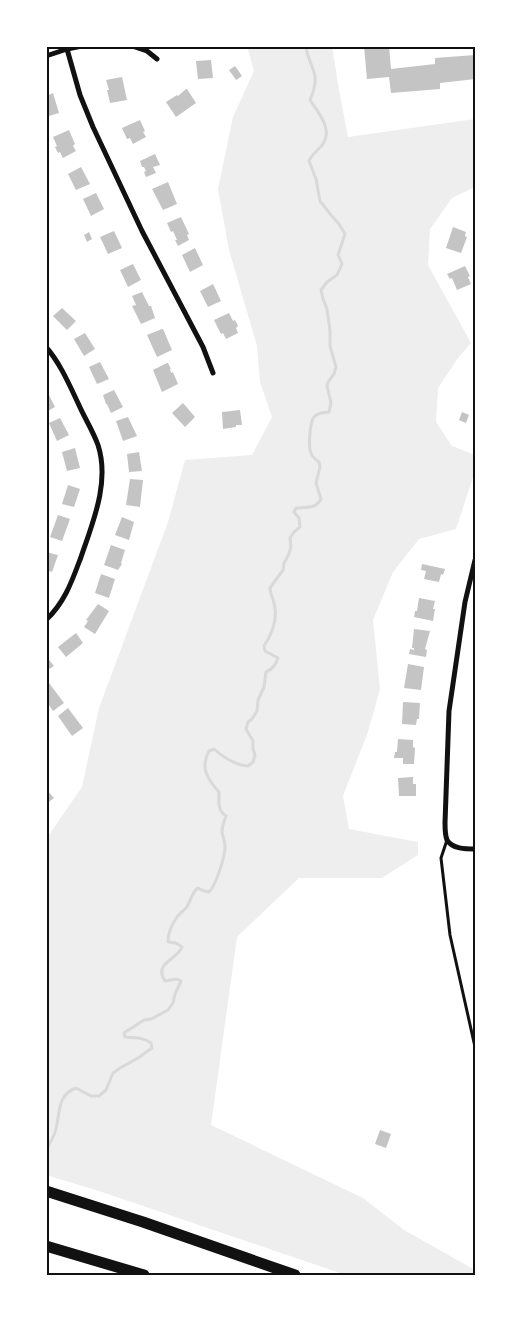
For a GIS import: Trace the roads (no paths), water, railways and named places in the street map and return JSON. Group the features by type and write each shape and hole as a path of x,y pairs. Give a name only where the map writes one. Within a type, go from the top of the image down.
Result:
{"highway":[{"path":"46,1191 143,1222 295,1275"},
{"path":"46,1246 144,1275"}],"street":[{"path":"46,56 82,46"},
{"path":"132,46 147,51 157,59"},
{"path":"67,49 80,95 93,128 142,231 203,347 213,373"},
{"path":"46,347 54,356 98,445 102,465 102,480 95,515 74,576 61,604 46,620"},
{"path":"475,560 465,602 449,711 445,823 447,839 450,843 457,847 475,849"}],"lane":[{"path":"447,839 441,858 450,936 475,1047"}],"waterway":[{"path":"46,1151 55,1132 60,1105 65,1095 76,1088 91,1096 99,1096 106,1090 113,1073 152,1048 151,1043 148,1041 125,1037 124,1033 144,1020 151,1019 168,1010 173,1003 181,981 177,979 165,981 162,975 164,966 182,947 176,943 168,942 173,923 188,906 192,895 198,888 209,892 212,888 220,871 225,852 222,832 226,816 220,808 219,792 206,773 206,757 209,751 214,749 226,758 239,764 248,766 253,762 255,755 253,741 246,729 248,722 257,711 266,672 271,670 278,658 265,651 264,646 270,636 275,620 274,601 270,588 283,570 291,547 290,538 300,527 299,518 294,512 296,508 314,506 321,499 316,483 320,467 319,462 313,457 310,450 311,429 316,415 329,412 331,403 327,386 336,367 330,346 327,309 321,290 327,282 337,275 342,264 338,255 345,234 320,201 316,179 309,161 323,144 326,131 323,120 310,100 314,89 315,77 306,46"}]}
